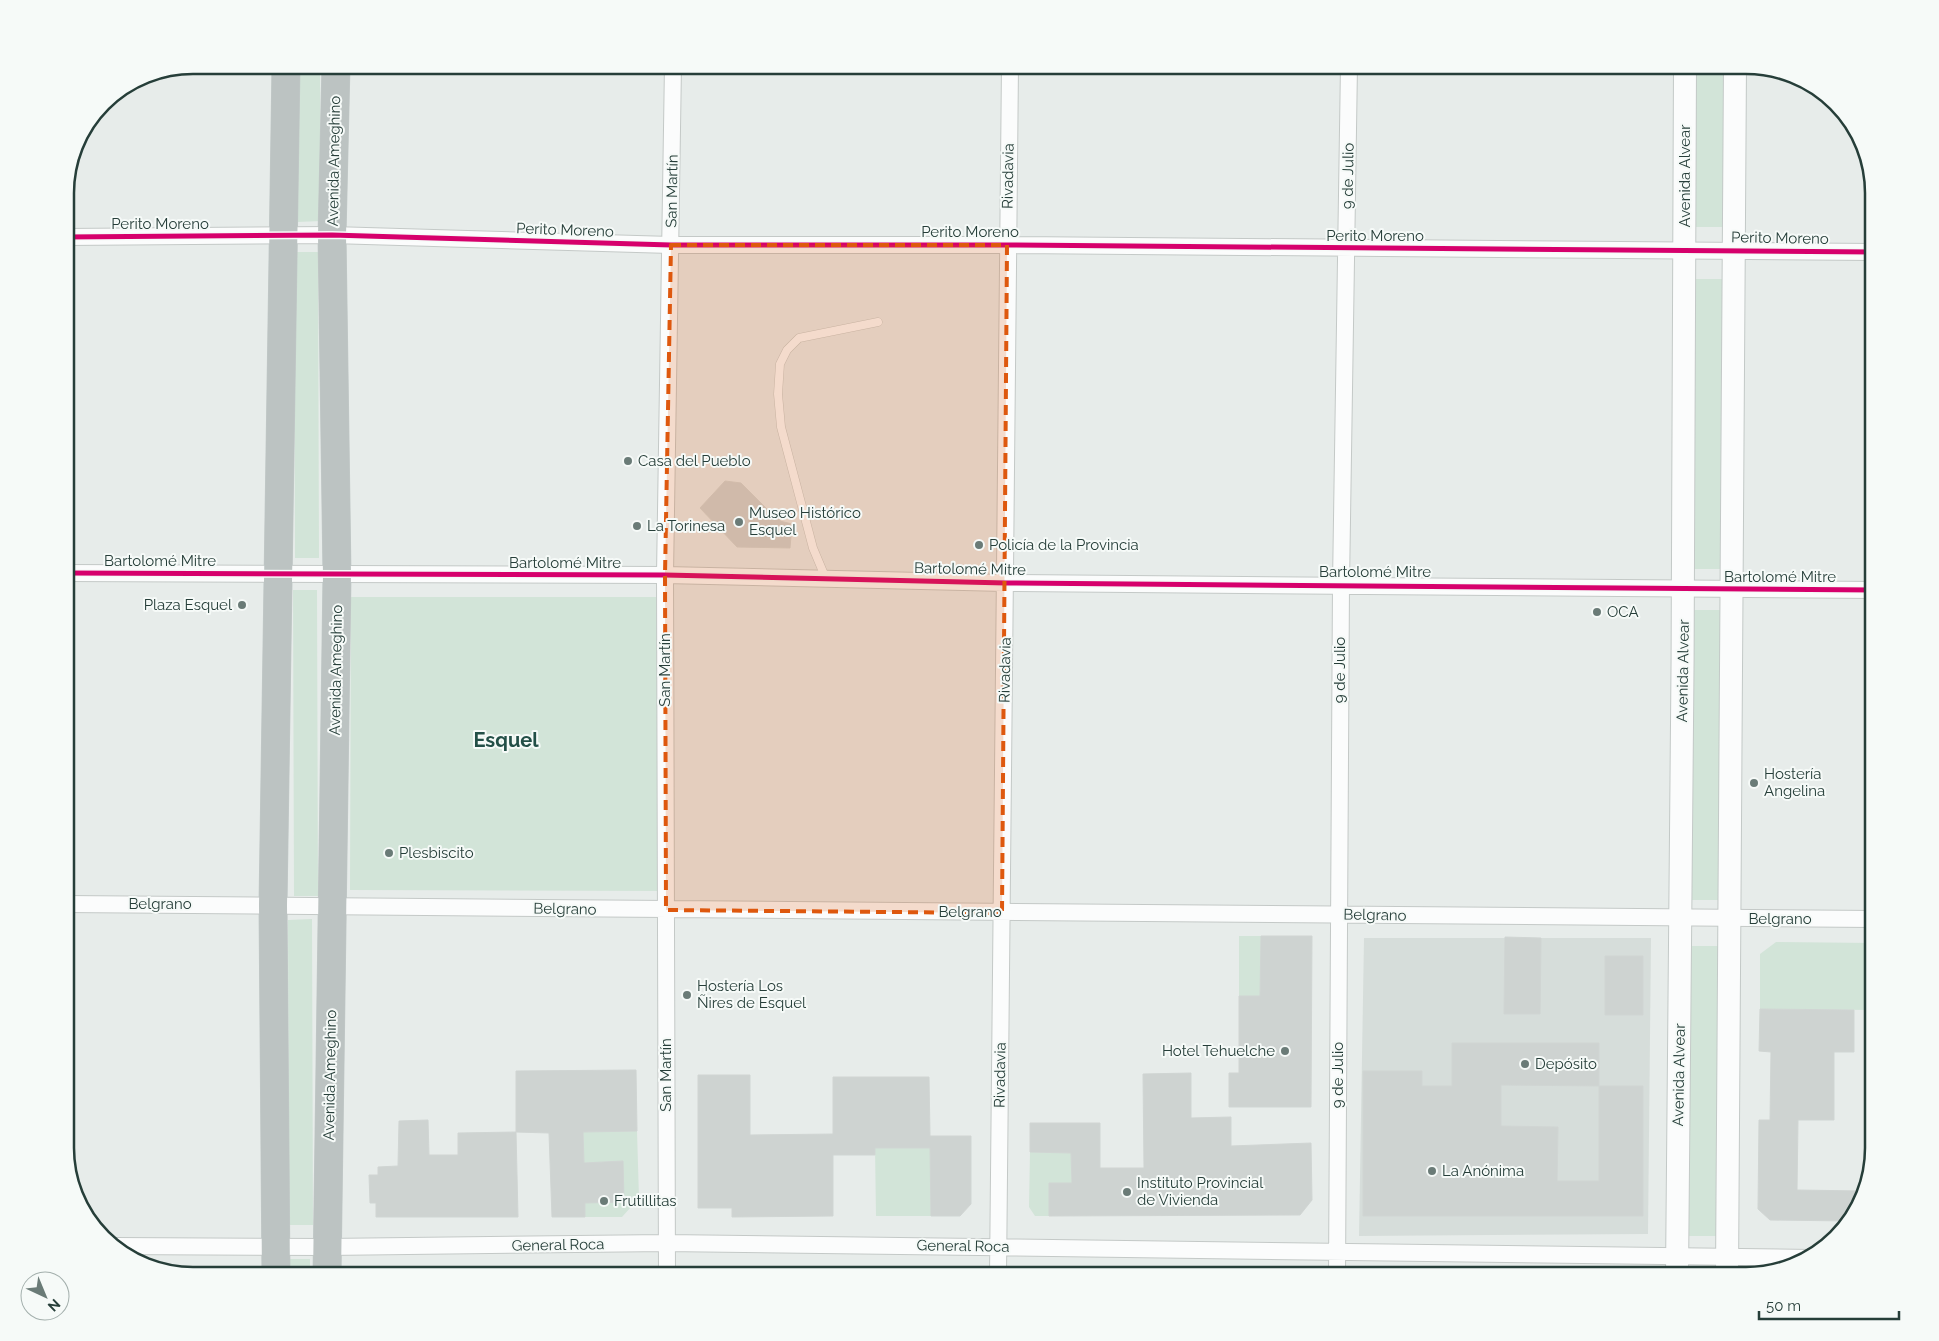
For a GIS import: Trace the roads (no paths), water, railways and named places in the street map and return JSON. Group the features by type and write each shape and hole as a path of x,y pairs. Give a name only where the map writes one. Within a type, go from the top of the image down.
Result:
{"highway":[{"path":"276,1267 273,905 286,74"},
{"name":"Avenida Ameghino","path":"327,1267 334,905 337,575 332,235 336,74"}],"main road":[{"name":"Avenida Alvear","path":"1677,1266 1679,919 1685,587 1685,74"},
{"path":"1727,1266 1735,74"}],"street":[{"name":"San Martín","path":"667,1267 665,576 673,74"},
{"name":"Rivadavia","path":"998,1267 1010,74"},
{"name":"9 de Julio","path":"1337,1267 1341,584 1349,74"},
{"name":"Perito Moreno","path":"74,237 332,235 671,245 1007,245 1865,252"},
{"name":"Bartolomé Mitre","path":"74,573 665,576 1006,583 1341,584 1685,587 1732,590 1865,590"},
{"name":"Belgrano","path":"74,904 1679,919 1865,919"},
{"name":"General Roca","path":"125,1246 327,1247 666,1243 1337,1252 1677,1266 1727,1266 1784,1261"}],"lane":[{"path":"826,579 814,548 781,427 778,394 780,364 787,350 799,338 878,322"}],"place":[{"name":"Casa del Pueblo","path":"628,461"},
{"name":"Museo Histórico Esquel","path":"739,522"},
{"name":"La Torinesa","path":"637,526"},
{"name":"Policía de la Provincia","path":"979,545"},
{"name":"Plaza Esquel","path":"242,605"},
{"name":"OCA","path":"1597,612"},
{"name":"Hostería Angelina","path":"1754,783"},
{"name":"Plesbiscito","path":"389,853"},
{"name":"Hostería Los Ñires de Esquel","path":"687,995"},
{"name":"Hotel Tehuelche","path":"1285,1051"},
{"name":"Depósito","path":"1525,1064"},
{"name":"La Anónima","path":"1432,1171"},
{"name":"Instituto Provincial de Vivienda","path":"1127,1192"},
{"name":"Frutillitas","path":"604,1201"}],"district":[{"name":"Esquel","path":"506,740"}]}
